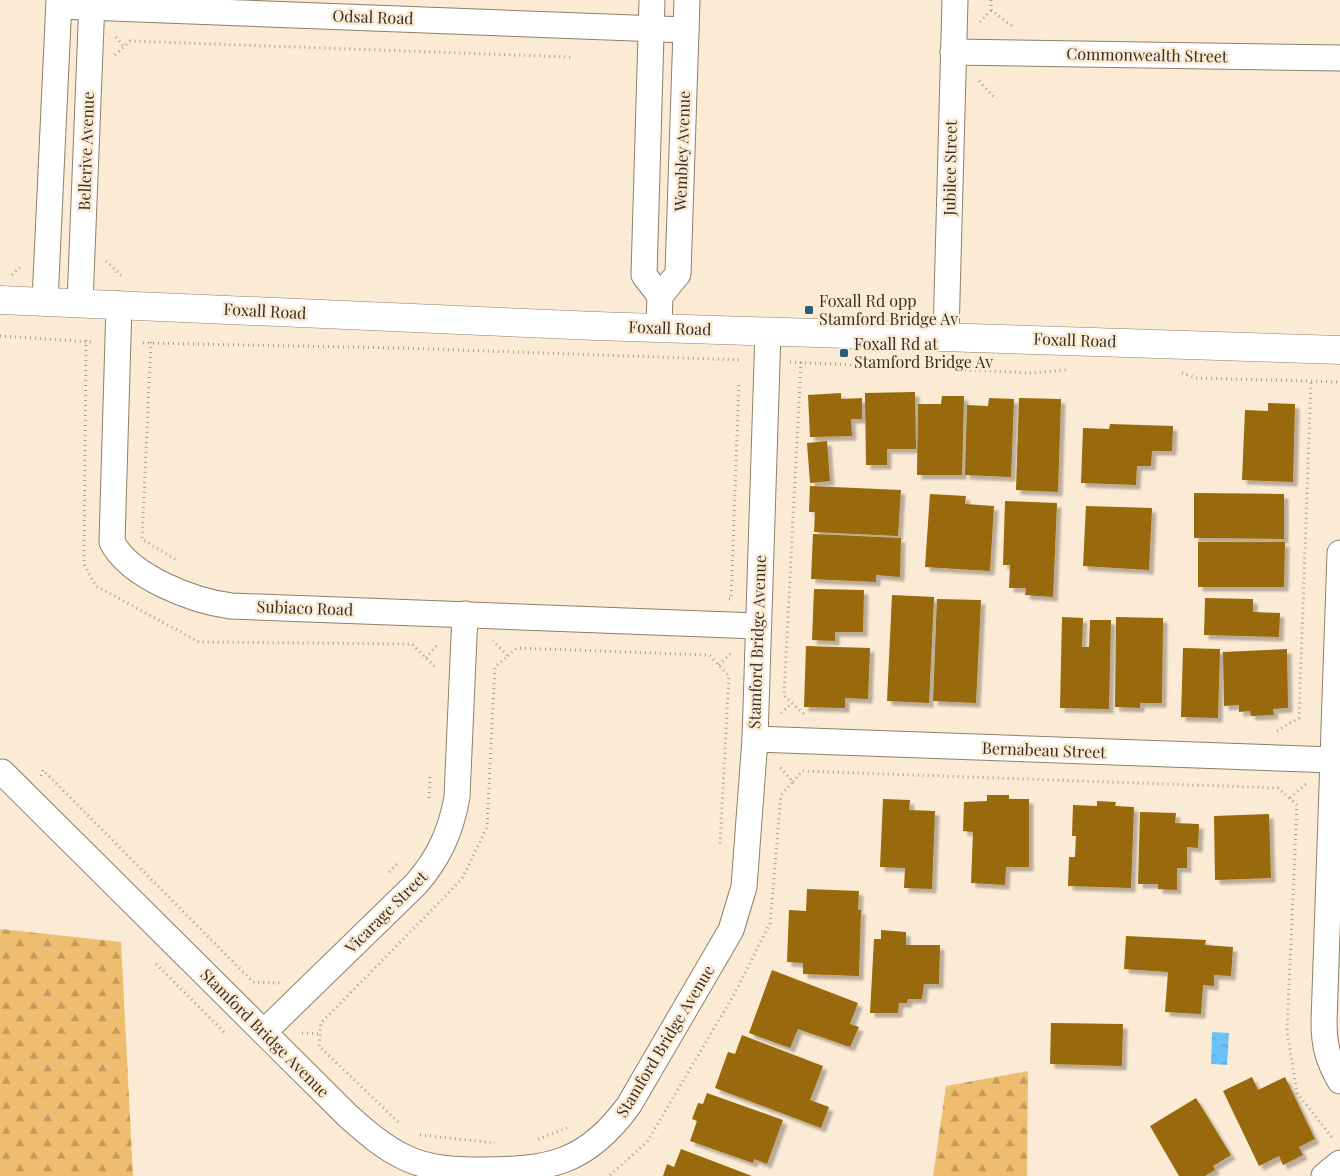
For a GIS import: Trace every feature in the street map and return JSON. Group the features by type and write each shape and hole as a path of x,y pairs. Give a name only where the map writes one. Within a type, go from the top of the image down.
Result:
{"street":[{"name":"Wembley Avenue","path":"652,0 644,275 660,296 678,274 687,0"},
{"name":"Jubilee Street","path":"946,335 955,0"},
{"name":"Odsal Road","path":"59,3 368,8 686,30"},
{"name":"Bellerive Avenue","path":"45,301 59,3"},
{"name":"Bellerive Avenue","path":"80,302 91,4"},
{"name":"Commonwealth Street","path":"953,52 1340,58"},
{"name":"Foxall Road","path":"0,300 80,302 122,291 659,327 946,335 1340,350"},
{"name":"Subiaco Road","path":"122,291 110,527 112,542 118,554 140,572 197,600 214,604 758,626"},
{"path":"659,327 660,296"},
{"name":"Stamford Bridge Avenue","path":"2,772 370,1135 394,1151 424,1165 467,1170 522,1170 548,1166 572,1157 594,1144 613,1127 630,1105 719,952 740,908 747,863 755,739 768,331"},
{"path":"1340,553 1324,1022 1324,1045 1330,1065 1340,1081"},
{"name":"Vicarage Street","path":"264,1032 416,884 430,868 441,850 454,817 457,797 465,614"},
{"name":"Bernabeau Street","path":"755,739 1333,760"},
{"path":"1324,1176 1340,1163"}],"path":[{"path":"112,58 130,41 570,56"},
{"path":"105,260 122,291"},
{"path":"0,336 86,340 118,348 151,342 801,362 1033,373 1071,369"},
{"path":"86,340 84,564 96,586 199,642 412,644 437,668 436,678"},
{"path":"151,342 142,539 181,564"},
{"path":"739,370 740,360"},
{"path":"801,362 784,696 807,717"},
{"path":"1175,370 1196,378 1340,382"},
{"path":"722,598 731,599 739,380"},
{"path":"1270,730 1279,731 1299,718 1311,381"},
{"path":"426,658 465,614 508,656"},
{"path":"404,1128 319,1046 321,1023 462,879 487,827 495,667 517,648 709,655 729,676 720,845"},
{"path":"429,806 431,767"},
{"path":"32,801 43,770 253,982 280,982 287,976"},
{"path":"793,782 802,771 1278,788 1297,805 1287,1031 1297,1093 1340,1147"},
{"path":"388,873 401,860"},
{"path":"530,1142 575,1125"},
{"path":"411,1134 502,1143"}],"green space":[{"path":"0,929 121,942 133,1176 0,1176"},
{"path":"1028,1071 1027,1176 933,1176 946,1086"}],"water":[{"path":"1212,1032 1229,1033 1227,1065 1211,1064"}],"building":[{"path":"915,392 916,449 887,449 887,465 866,465 865,393"},
{"path":"841,393 841,399 862,398 862,419 851,419 852,436 810,437 808,395"},
{"path":"942,396 964,396 962,475 917,475 918,404 941,404"},
{"path":"989,398 1014,399 1011,477 965,475 967,405 988,406"},
{"path":"1019,398 1061,399 1058,492 1016,490"},
{"path":"1268,403 1295,404 1293,482 1242,480 1245,410 1268,411"},
{"path":"1110,424 1173,426 1172,451 1152,451 1151,466 1137,466 1136,485 1081,483 1083,428 1109,429"},
{"path":"827,441 830,481 810,483 807,443"},
{"path":"810,486 901,490 898,536 814,532 815,512 809,512"},
{"path":"1194,493 1284,494 1284,539 1194,538"},
{"path":"930,494 966,496 965,504 994,506 990,571 925,567"},
{"path":"1005,501 1057,503 1053,597 1025,595 1026,588 1009,588 1010,565 1003,565"},
{"path":"1086,506 1152,508 1149,570 1083,566"},
{"path":"813,534 901,538 900,577 876,575 876,582 811,579"},
{"path":"1198,542 1285,542 1284,587 1198,587"},
{"path":"814,589 864,590 863,632 835,632 835,641 812,640"},
{"path":"892,595 934,597 929,703 887,701"},
{"path":"1205,598 1253,599 1253,612 1280,613 1279,637 1204,635"},
{"path":"937,599 981,600 976,703 933,701"},
{"path":"1062,617 1083,618 1082,647 1089,647 1090,620 1111,620 1109,709 1060,708"},
{"path":"1116,617 1163,618 1162,703 1140,703 1140,708 1115,707"},
{"path":"806,646 870,648 868,699 845,698 845,708 804,707"},
{"path":"1183,648 1220,649 1218,718 1181,717"},
{"path":"1287,649 1288,708 1273,709 1274,715 1251,716 1250,711 1239,712 1239,705 1224,706 1223,652"},
{"path":"987,795 1009,795 1009,799 1029,799 1029,867 1006,867 1005,885 971,883 973,832 963,831 964,802 987,801"},
{"path":"883,799 910,800 909,810 935,811 932,889 904,888 905,868 880,867"},
{"path":"1097,801 1116,802 1115,806 1134,807 1131,888 1068,886 1069,857 1075,857 1076,836 1072,836 1073,805 1097,806"},
{"path":"1140,812 1176,813 1175,823 1199,824 1198,848 1187,847 1187,868 1177,868 1177,890 1158,889 1158,884 1138,884"},
{"path":"1269,814 1271,878 1215,880 1214,816"},
{"path":"807,889 859,891 858,910 861,910 859,976 803,974 803,963 787,962 789,910 806,911"},
{"path":"881,930 906,932 906,945 940,945 939,984 924,984 922,999 908,999 907,1003 899,1003 898,1013 870,1013 874,939 881,939"},
{"path":"1126,936 1206,940 1205,945 1233,947 1231,976 1214,975 1214,986 1203,985 1201,1014 1165,1012 1168,972 1124,969"},
{"path":"772,970 858,1003 850,1024 859,1027 850,1047 798,1029 790,1048 749,1033"},
{"path":"1051,1023 1123,1024 1122,1066 1050,1064"},
{"path":"742,1035 823,1066 810,1100 829,1107 821,1128 715,1088 728,1052 735,1054"},
{"path":"1252,1077 1258,1090 1285,1077 1315,1139 1299,1147 1303,1155 1283,1165 1279,1156 1259,1166 1223,1091"},
{"path":"707,1093 783,1120 767,1164 754,1159 753,1163 690,1141 697,1121 692,1119 698,1103 703,1104"},
{"path":"1196,1098 1231,1155 1213,1166 1215,1170 1205,1176 1179,1176 1150,1126"},
{"path":"681,1149 752,1176 663,1176 667,1164 674,1167"}],"place":[{"name":"Foxall Rd opp Stamford Bridge Av","path":"809,310"},
{"name":"Foxall Rd at Stamford Bridge Av","path":"844,353"}]}
